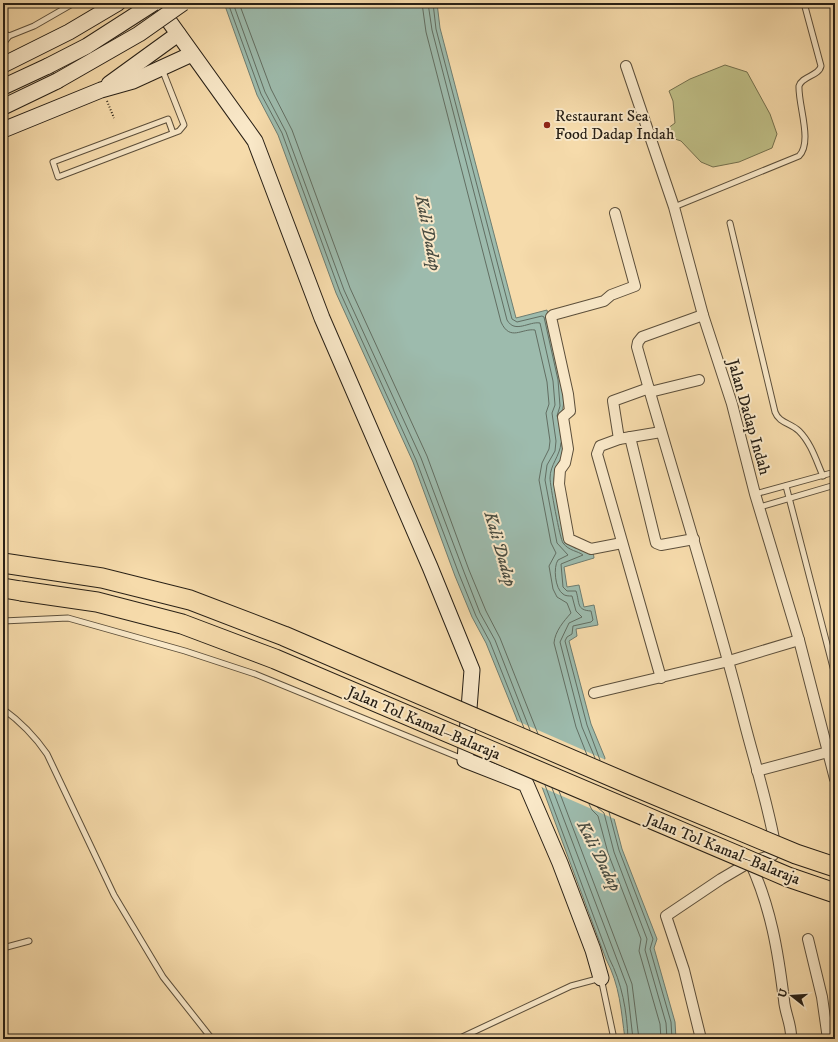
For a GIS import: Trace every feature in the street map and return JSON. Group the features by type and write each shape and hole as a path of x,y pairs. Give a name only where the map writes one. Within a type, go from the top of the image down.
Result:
{"highway":[{"name":"Jalan Tol Kamal–Balaraja","path":"3,563 102,578 190,600 284,636 796,854 835,867"},
{"name":"Jalan Tol Kamal–Balaraja","path":"12,589 97,602 182,624 275,659 621,808 788,877 835,893"}],"street":[{"path":"3,64 69,32 118,3"},
{"path":"3,87 87,46 155,3 236,112 255,141 322,318 430,567 472,670 465,760 526,784 560,862 593,950 601,978"},
{"path":"3,107 57,81 139,34 184,3"},
{"path":"101,90 178,34"},
{"path":"3,130 101,90 133,81 192,54"},
{"name":"Jalan Dadap Indah","path":"626,66 674,207 703,315 732,404 755,494 800,640 835,779"},
{"path":"615,213 635,286 611,295 604,301 552,315 551,320 568,394 570,411 563,416 568,449 559,477 569,539 591,549 622,543"},
{"path":"701,1039 684,970 666,916 721,879 750,862 773,855 776,850 729,661 637,347 640,339 703,315"},
{"path":"619,439 613,401 649,390 700,380"},
{"path":"661,432 619,439 600,446 597,450 597,454 661,678"},
{"path":"630,437 656,543 661,545 694,539"},
{"path":"594,692 661,678 729,661 800,640"},
{"path":"757,771 828,752"},
{"path":"750,862 760,884 771,918 782,977 784,1002 792,1029 791,1039"},
{"path":"808,939 822,997 828,1039"}],"lane":[{"path":"3,44 9,36 34,26 74,3"},
{"path":"674,207 802,154 806,144 799,86 803,80 819,70 821,66 804,3"},
{"path":"3,33 9,36"},
{"path":"162,68 184,125 183,129 173,133 58,177 52,162 168,119 173,133"},
{"path":"730,223 775,412 780,420 794,426 800,432 811,448 823,476"},
{"path":"755,494 835,472"},
{"path":"760,507 835,485"},
{"path":"786,486 835,675"},
{"path":"3,621 68,618 185,651 255,674 465,760"},
{"path":"3,709 31,733 47,754 114,895 163,977 212,1039"},
{"path":"3,948 29,941"},
{"path":"458,1039 571,986 601,978 614,1039"}],"green space":[{"path":"725,65 747,72 770,114 777,134 772,148 739,162 713,167 701,162 681,141 660,134 675,123 673,101 669,91 690,79"}],"water":[{"name":"Kali Dadap","path":"224,3 437,3 440,28 516,318 547,310 556,347 564,393 561,413 564,454 556,467 554,479 565,540 575,548 593,551 594,558 564,567 567,587 579,585 584,607 594,605 598,625 576,629 577,636 569,641 591,724 605,758 599,778 604,802 611,807 622,849 657,939 654,948 675,1022 676,1039 625,1039 619,998 611,969 516,717 486,643 472,617 455,576 413,462 336,293 278,135 257,95"}],"pier":[{"path":"515,720 606,760 601,778 606,800 613,806 617,820 539,786"}],"place":[{"name":"Restaurant Sea Food Dadap Indah","path":"547,125"}]}
